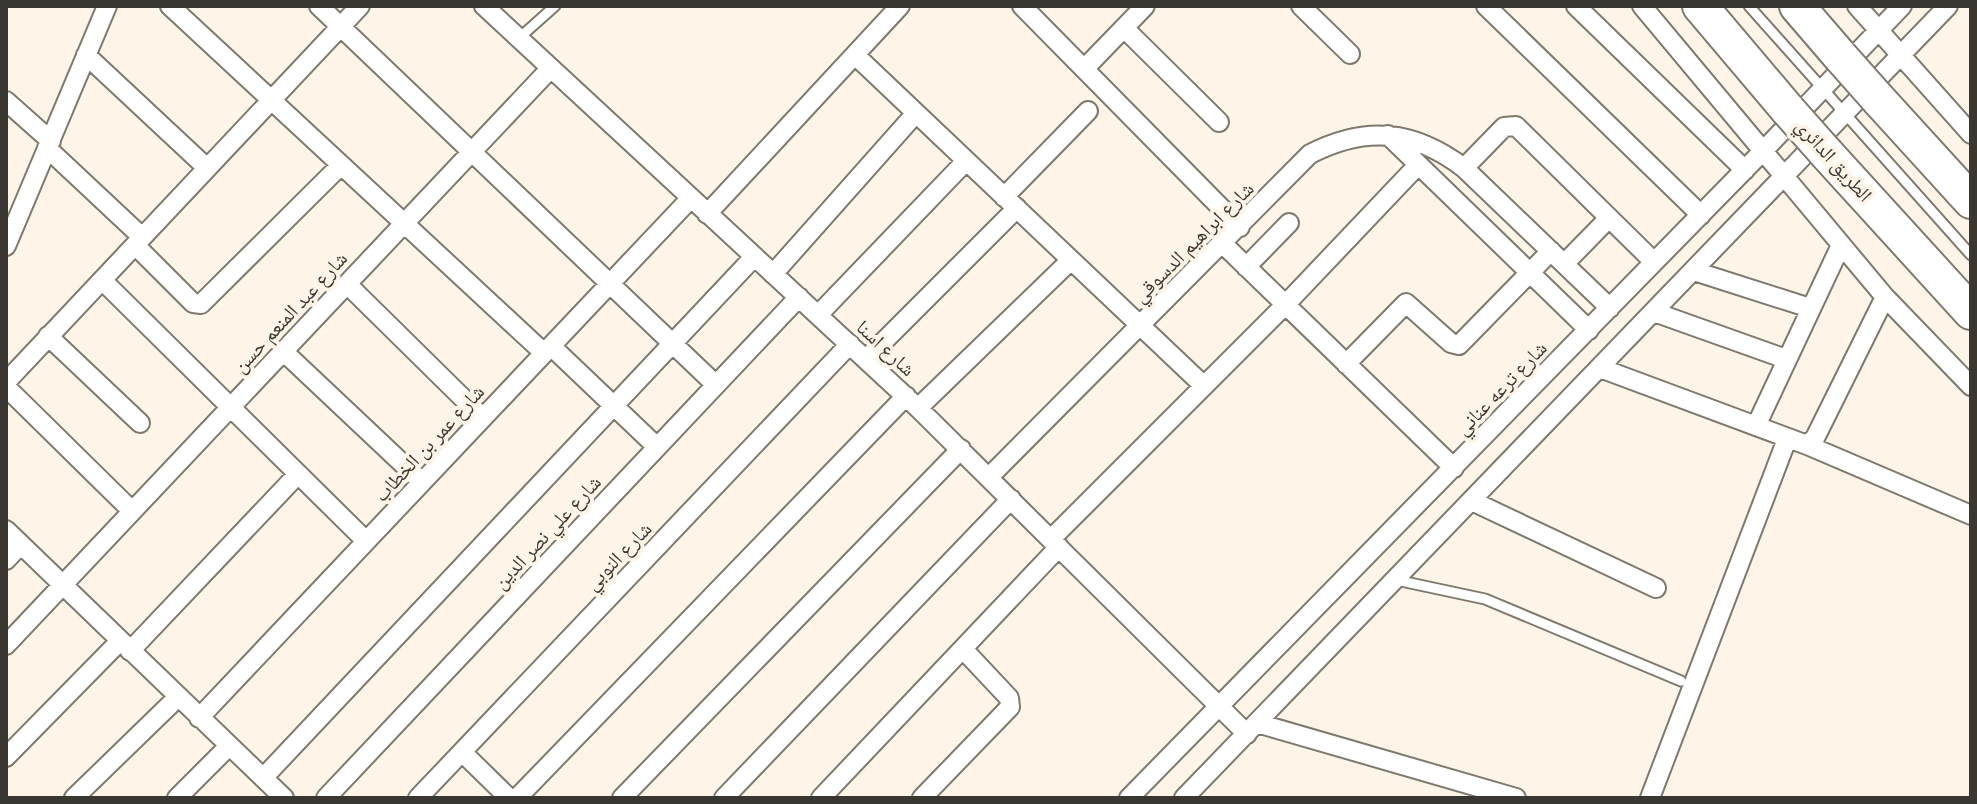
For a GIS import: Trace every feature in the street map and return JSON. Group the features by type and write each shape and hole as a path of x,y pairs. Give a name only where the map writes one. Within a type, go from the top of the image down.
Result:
{"highway":[{"name":"الطريق الدائري","path":"1700,6 1788,110 1971,312"},
{"path":"1797,6 1971,201"}],"street":[{"path":"6,246 107,6"},
{"path":"170,6 404,223 657,447"},
{"path":"319,6 716,385"},
{"path":"132,511 6,384 360,6"},
{"name":"شارع اسنا","path":"484,6 912,402 1220,707 1252,728"},
{"path":"707,214 900,6"},
{"path":"1022,6 1240,227"},
{"path":"1085,68 1145,6"},
{"path":"1301,6 1350,54"},
{"path":"1486,6 1701,215"},
{"path":"1576,6 1745,170"},
{"path":"1642,6 1885,297 1971,386"},
{"path":"1857,6 1971,134"},
{"name":"شارع ترعه عناني","path":"1129,798 1902,6"},
{"path":"1184,798 1948,6"},
{"path":"1124,28 1219,122"},
{"path":"86,55 207,168"},
{"path":"855,55 1203,385"},
{"name":"شارع عبد المنعم حسن","path":"6,645 550,69"},
{"path":"6,101 139,241 193,303 201,304 341,165"},
{"path":"866,359 1010,202 1088,111"},
{"path":"773,274 916,113"},
{"path":"1464,168 1504,127 1516,126 1654,262"},
{"path":"1388,135 1589,330"},
{"name":"شارع ابراهيم الدسوقي","path":"989,477 1310,154 1348,138 1388,135 1429,145 1464,168 1610,308"},
{"path":"818,315 966,161"},
{"path":"821,798 963,649 1055,543 1203,385 1285,305 1418,165"},
{"name":"شارع عمر بن الخطاب","path":"199,718 690,199"},
{"path":"1491,235 1512,214"},
{"path":"1346,364 1406,303 1451,343 1459,345 1530,273 1558,257 1609,218"},
{"path":"1246,267 1289,223"},
{"path":"1223,244 1454,468"},
{"path":"1756,426 1841,245"},
{"path":"263,778 754,257"},
{"path":"517,798 912,402 1071,260"},
{"path":"1694,271 1810,308"},
{"path":"102,280 366,541"},
{"path":"347,284 483,418"},
{"name":"شارع علي نصر الدين","path":"326,798 799,297"},
{"path":"1807,445 1815,438 1885,297"},
{"path":"1654,312 1786,359"},
{"path":"48,336 140,423"},
{"name":"شارع النوبي","path":"418,798 850,344"},
{"path":"283,351 422,482"},
{"path":"1600,368 1807,445 1971,515"},
{"path":"1650,798 1787,439"},
{"path":"622,798 961,449"},
{"path":"6,757 125,646 298,474"},
{"path":"724,798 1011,499"},
{"path":"1472,501 1656,588"},
{"path":"6,530 281,797"},
{"path":"6,560 20,545"},
{"path":"922,798 1010,707 1009,698 963,649"},
{"path":"74,798 178,697"},
{"path":"1252,728 1516,798"},
{"path":"177,798 229,746"},
{"path":"462,752 509,798"}],"lane":[{"path":"518,39 555,6"},
{"path":"1749,6 1971,255"},
{"path":"1396,580 1485,599 1681,681"}]}
